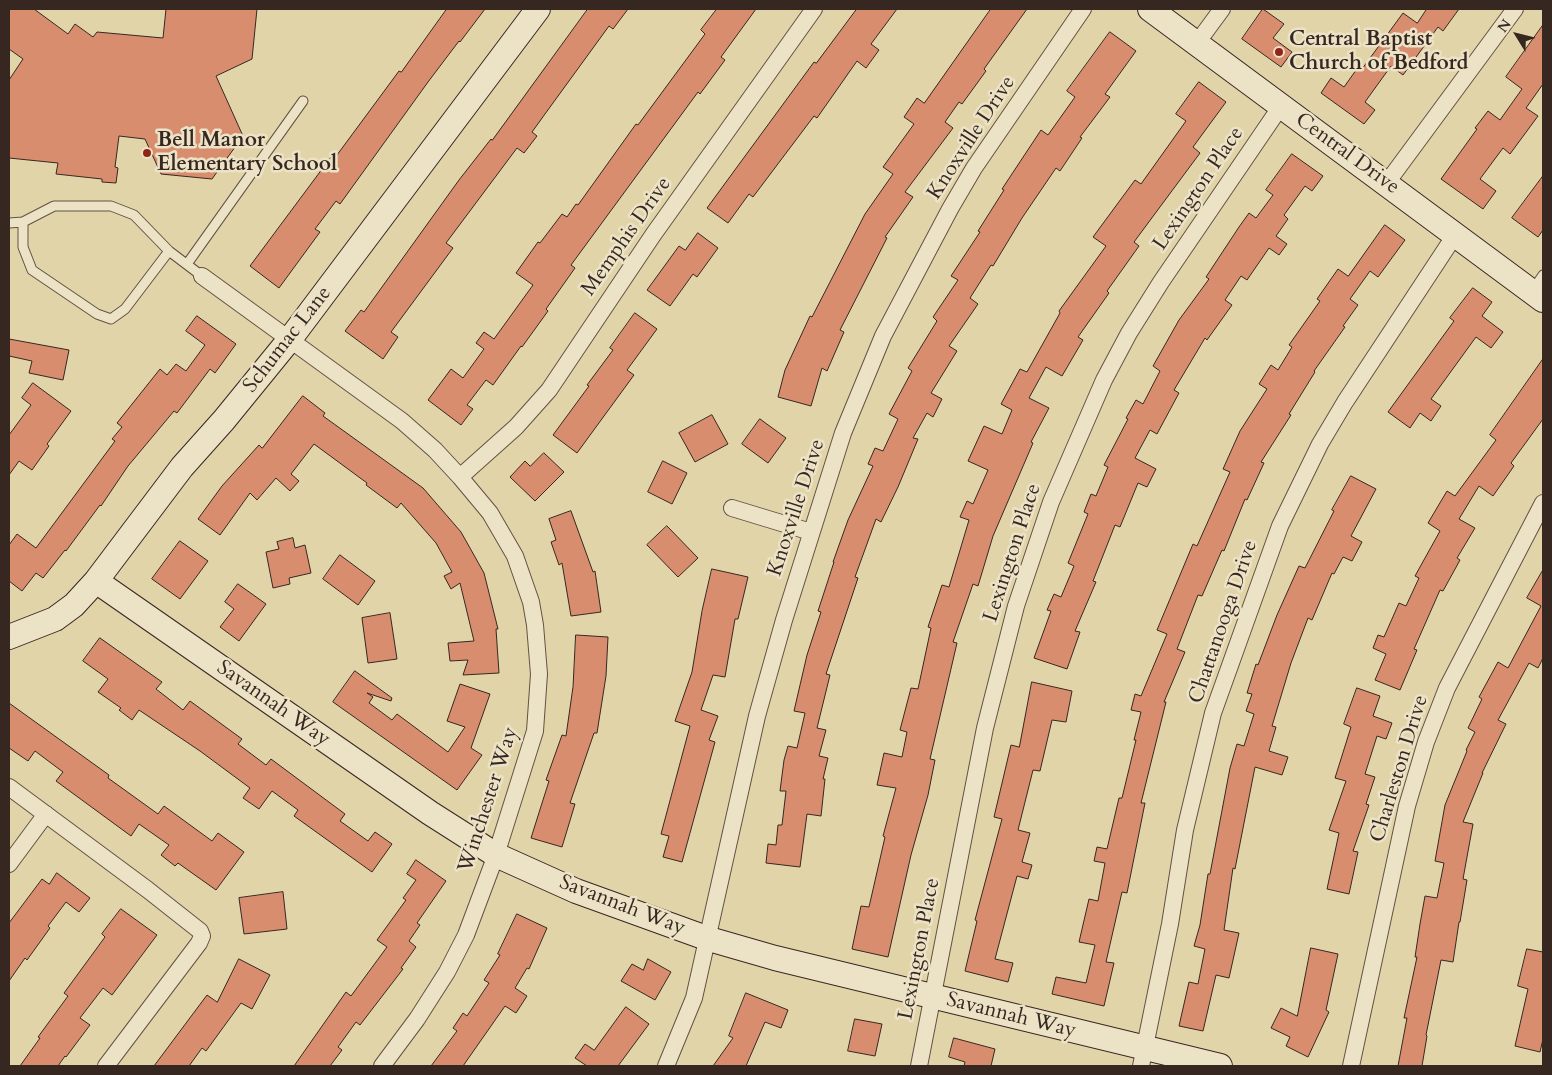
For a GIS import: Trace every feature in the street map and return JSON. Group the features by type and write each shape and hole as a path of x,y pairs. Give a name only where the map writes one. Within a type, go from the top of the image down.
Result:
{"street":[{"name":"Schumac Lane","path":"9,637 55,619 74,605 96,581 182,467 224,420 290,340 538,9"},
{"name":"Memphis Drive","path":"460,477 516,427 549,390 653,235 814,9"},
{"name":"Knoxville Drive","path":"666,1066 694,998 709,939 732,823 757,716 784,620 843,433 887,328 950,209 974,168 1083,9"},
{"name":"Central Drive","path":"1150,9 1455,235 1539,289"},
{"path":"1197,43 1222,9"},
{"path":"1386,184 1515,9"},
{"name":"Lexington Place","path":"919,1066 985,728 1016,606 1051,502 1104,380 1129,334 1161,282 1281,106"},
{"name":"Chattanooga Drive","path":"1142,1057 1170,924 1185,830 1213,714 1280,526 1320,444 1345,402 1455,235"},
{"name":"Winchester Way","path":"202,276 402,421 434,450 490,513 515,556 531,602 536,625 539,674 535,731 496,855 466,934 448,972 417,1019 382,1066"},
{"name":"Charleston Drive","path":"1351,1066 1408,806 1426,742 1447,688 1543,503"},
{"path":"732,508 811,532"},
{"name":"Savannah Way","path":"96,581 430,813 496,855 576,891 709,939 775,958 932,997 1142,1057 1220,1066"},
{"path":"9,787 148,890 200,931 202,936 106,1066"},
{"path":"9,864 46,814"}],"lane":[{"path":"186,264 304,101"},
{"path":"9,223 23,222 54,206 111,206 134,215 169,251 202,276"},
{"path":"23,222 23,247 32,270 97,314 110,319 125,310 169,251"}],"building":[{"path":"9,9 34,9 68,34 75,24 93,37 97,32 163,38 166,9 257,9 252,59 216,76 243,136 212,179 161,174 145,139 119,136 115,167 118,168 116,183 102,182 102,179 56,174 58,163 9,158 9,80 23,59 9,49"},
{"path":"447,9 485,9 428,82 340,204 336,201 315,229 320,232 279,288 250,266 334,153 337,155"},
{"path":"588,9 628,9 613,29 609,26 532,132 537,136 524,153 517,148 446,243 453,248 391,332 398,337 383,359 345,331 361,310 364,312 459,180 492,140"},
{"path":"717,9 756,9 721,57 725,60 700,94 698,92 571,265 575,268 546,309 548,311 522,347 493,385 486,380 467,405 473,409 461,425 428,400 451,369 463,378 484,349 476,343 484,332 494,339 533,285 516,273 538,242 540,243 562,214 567,217 576,204 578,205 636,124 638,125 705,34 701,30"},
{"path":"857,9 897,9 871,44 879,50 866,68 857,61 817,118 814,116 753,197 749,194 728,223 707,208 814,62 816,63"},
{"path":"991,9 1027,9 984,69 986,71 962,104 959,102 945,122 953,128 905,192 913,197 885,237 887,238 840,330 844,332 827,371 822,368 811,406 778,397 785,370 810,316 812,317 865,214 893,174 883,167 914,124 904,117 917,98 924,103"},
{"path":"1263,9 1284,24 1273,38 1292,52 1281,67 1242,39"},
{"path":"1427,9 1459,9 1443,31 1438,27 1403,75 1391,66 1365,102 1375,110 1364,124 1321,93 1331,78 1344,87 1359,66 1362,69 1403,13 1417,23"},
{"path":"1543,25 1543,84 1526,108 1538,116 1510,154 1503,148 1480,179 1496,191 1483,209 1441,179 1488,111 1500,120 1522,89 1506,77"},
{"path":"1110,32 1136,51 1105,94 1110,97 1080,137 1082,138 1060,171 1056,168 1022,218 993,266 991,265 970,298 978,304 949,346 957,351 931,393 942,399 933,417 927,413 913,438 918,439 898,487 881,522 876,519 855,577 858,578 826,674 830,675 817,728 826,730 819,756 828,758 823,779 825,779 821,816 807,814 800,867 766,863 768,844 776,845 778,825 782,825 786,791 780,791 784,760 788,746 797,748 805,713 794,711 807,655 821,612 818,611 848,520 873,466 868,464 875,448 883,451 898,419 889,414 912,371 908,368 937,321 933,317 958,280 951,276 980,232 978,231 1004,190 1002,189 1041,130 1048,135 1075,97 1067,91"},
{"path":"1199,82 1226,102 1193,147 1200,153 1134,242 1139,246 1107,291 1109,293 1078,337 1083,340 1062,376 1046,367 1029,398 1049,408 1031,442 1033,443 993,536 978,586 973,584 953,642 957,643 930,759 935,760 928,795 911,855 888,957 852,949 861,906 869,907 885,837 883,836 896,788 877,785 884,753 902,757 907,732 900,730 911,688 918,689 931,628 928,627 942,585 949,587 969,520 960,517 967,501 973,504 988,470 968,461 984,426 1002,434 1012,410 1001,404 1020,369 1027,372 1060,313 1059,311 1106,246 1093,237 1135,180 1141,184 1186,121 1176,114"},
{"path":"1292,154 1323,176 1312,191 1305,186 1284,215 1288,219 1276,236 1287,244 1279,255 1269,248 1247,280 1241,276 1225,300 1232,305 1207,340 1205,338 1174,390 1179,393 1157,434 1150,430 1135,458 1156,469 1147,487 1138,483 1120,527 1115,525 1093,581 1096,582 1075,631 1080,632 1067,669 1034,658 1051,611 1047,610 1054,594 1061,597 1074,566 1068,563 1088,514 1084,512 1091,494 1096,496 1108,467 1104,465 1128,419 1126,418 1136,400 1143,404 1160,371 1153,366 1179,320 1209,279 1206,277 1249,213 1256,218 1273,195 1266,190"},
{"path":"1543,176 1543,230 1538,237 1512,218"},
{"path":"1385,225 1405,240 1378,277 1370,271 1350,299 1358,305 1314,371 1289,414 1291,415 1261,462 1264,463 1247,500 1245,499 1224,551 1222,550 1202,596 1198,595 1177,649 1185,652 1164,702 1166,702 1141,803 1145,803 1127,893 1122,892 1106,962 1114,963 1104,1006 1052,994 1056,977 1086,983 1095,945 1079,942 1089,899 1098,901 1105,863 1094,861 1097,847 1107,849 1119,798 1122,798 1136,740 1134,740 1141,712 1131,710 1135,694 1141,696 1167,634 1157,630 1193,544 1197,546 1230,472 1223,469 1240,431 1267,389 1259,384 1271,365 1278,370 1292,347 1289,345 1320,301 1317,299 1338,269 1348,276"},
{"path":"698,233 718,248 697,277 693,274 670,306 647,290 679,246 685,250"},
{"path":"1473,288 1492,302 1482,316 1503,332 1491,348 1476,337 1431,399 1441,406 1431,421 1420,413 1410,428 1388,412 1454,321 1450,318"},
{"path":"635,313 657,329 627,370 634,375 577,453 553,435 589,386 587,385 613,350 610,348"},
{"path":"197,316 236,344 215,373 210,369 177,413 174,411 128,466 101,506 43,578 36,573 22,591 9,581 9,545 17,534 36,548 115,441 112,439 122,427 117,423 160,369 167,375 176,364 186,371 205,345 186,331"},
{"path":"9,339 69,350 63,380 29,373 32,361 9,356"},
{"path":"1543,359 1543,419 1511,463 1514,466 1493,496 1479,486 1459,519 1475,528 1457,558 1460,560 1443,591 1440,590 1414,649 1417,650 1400,690 1375,680 1386,654 1373,648 1378,635 1384,637 1399,603 1406,606 1419,578 1415,576 1440,531 1428,523 1447,491 1455,496 1496,440 1490,435"},
{"path":"33,383 71,411 47,444 49,446 32,470 19,461 9,475 9,435 31,405 22,398"},
{"path":"303,396 325,413 323,416 423,488 461,532 484,573 498,629 496,629 499,673 463,675 468,660 450,661 448,643 474,641 460,583 451,589 444,576 452,572 436,543 401,503 397,508 314,444 291,474 299,481 290,491 276,478 257,500 250,493 220,535 198,519 222,486 259,445 262,448"},
{"path":"712,415 728,444 695,462 679,433"},
{"path":"760,419 786,438 768,463 742,444"},
{"path":"544,453 564,472 535,501 510,477 525,461 530,466"},
{"path":"663,461 687,473 672,504 648,492"},
{"path":"1351,476 1376,489 1351,536 1362,542 1352,561 1343,557 1334,574 1332,573 1312,620 1308,618 1291,663 1272,726 1276,727 1269,751 1288,757 1282,775 1255,767 1235,869 1233,868 1224,930 1239,933 1229,978 1216,975 1203,1031 1179,1026 1189,982 1198,984 1205,949 1194,946 1200,925 1208,874 1210,874 1230,768 1237,744 1244,746 1254,714 1246,711 1252,694 1247,693 1256,664 1258,665 1277,615 1299,566 1305,568 1334,511 1332,510"},
{"path":"571,511 593,572 595,571 601,612 571,616 562,563 559,565 551,542 556,540 549,519"},
{"path":"667,526 698,558 678,577 647,545"},
{"path":"293,538 295,548 305,545 311,573 289,578 290,584 273,588 266,552 279,549 277,542"},
{"path":"180,541 208,561 180,599 152,579"},
{"path":"340,555 375,581 358,605 323,579"},
{"path":"712,569 748,577 738,619 735,619 725,677 713,675 701,710 718,716 709,740 715,742 682,862 663,857 669,836 661,834 690,726 675,721 692,672 702,611"},
{"path":"1543,570 1543,658 1538,668 1529,663 1498,720 1506,724 1482,773 1463,822 1473,824 1463,879 1467,880 1460,922 1453,962 1441,960 1426,1035 1422,1066 1398,1066 1407,1018 1404,1018 1417,957 1415,957 1425,896 1437,898 1444,863 1435,861 1445,805 1475,732 1468,728 1482,699 1479,697 1498,662 1508,668 1541,606 1527,598"},
{"path":"238,584 266,604 239,641 220,627 234,609 225,602"},
{"path":"390,613 397,659 368,663 362,618"},
{"path":"576,635 608,637 606,676 597,733 594,733 570,803 575,804 562,847 531,838 549,781 546,780 562,735 566,736 573,687"},
{"path":"100,638 162,682 156,689 183,710 190,701 242,739 238,744 266,765 271,759 345,814 340,821 368,841 375,832 392,844 372,872 294,816 298,810 272,791 259,809 243,798 250,788 200,751 139,710 132,720 119,710 121,708 98,692 108,679 83,661"},
{"path":"355,671 392,698 391,701 367,693 373,697 369,703 392,720 397,714 448,752 465,727 447,721 460,684 490,694 471,748 482,755 457,790 333,702"},
{"path":"1032,682 1072,691 1066,722 1052,720 1040,771 1033,770 1018,830 1030,833 1022,862 1032,865 1028,879 1017,876 995,959 1013,963 1008,982 965,971 977,921 975,920 1002,819 994,817 1011,745 1019,747"},
{"path":"1357,688 1380,696 1373,716 1392,723 1386,739 1377,736 1365,774 1375,777 1366,804 1369,805 1353,851 1358,852 1349,894 1327,889 1339,833 1329,830 1346,781 1335,778 1351,727 1344,724"},
{"path":"9,703 109,775 108,778 158,814 164,806 212,841 218,833 244,852 216,890 178,863 175,866 161,855 169,845 139,824 131,836 56,781 63,772 35,751 28,761 9,748"},
{"path":"416,860 446,881 417,923 420,925 409,941 416,947 401,968 403,969 360,1025 356,1022 338,1047 342,1050 330,1066 294,1066 346,992 351,996 387,947 377,940 406,900 403,898 416,880 407,874"},
{"path":"57,873 90,898 79,912 66,902 48,926 50,928 27,960 25,958 9,981 9,923 42,879 49,884"},
{"path":"283,892 287,929 244,934 239,898"},
{"path":"121,909 157,935 112,995 103,988 80,1018 90,1025 58,1066 20,1066 40,1038 38,1037 68,996 64,993 105,937 102,934"},
{"path":"517,914 547,928 529,969 527,968 515,988 527,996 516,1013 505,1006 463,1066 431,1066 457,1031 453,1028 463,1013 467,1016 489,983 484,980 500,955 498,954"},
{"path":"1311,948 1338,954 1326,1010 1329,1012 1308,1057 1286,1046 1290,1037 1271,1028 1281,1008 1297,1016"},
{"path":"1527,949 1543,952 1543,1039 1540,1052 1515,1046 1528,989 1518,986"},
{"path":"239,959 270,975 252,1009 241,1003 206,1051 202,1048 189,1066 154,1066 207,995 217,1002"},
{"path":"648,959 671,972 655,1000 621,981 632,964 643,970"},
{"path":"746,993 788,1010 781,1028 765,1022 746,1066 713,1066 733,1038 729,1036"},
{"path":"626,1007 649,1024 618,1066 587,1066 575,1058 585,1044 594,1050"},
{"path":"855,1019 882,1024 875,1056 848,1051"},
{"path":"954,1038 995,1049 991,1066 964,1066 965,1062 949,1057"}],"place":[{"name":"Central Baptist Church of Bedford","path":"1279,52"},
{"name":"Bell Manor Elementary School","path":"147,153"}]}
